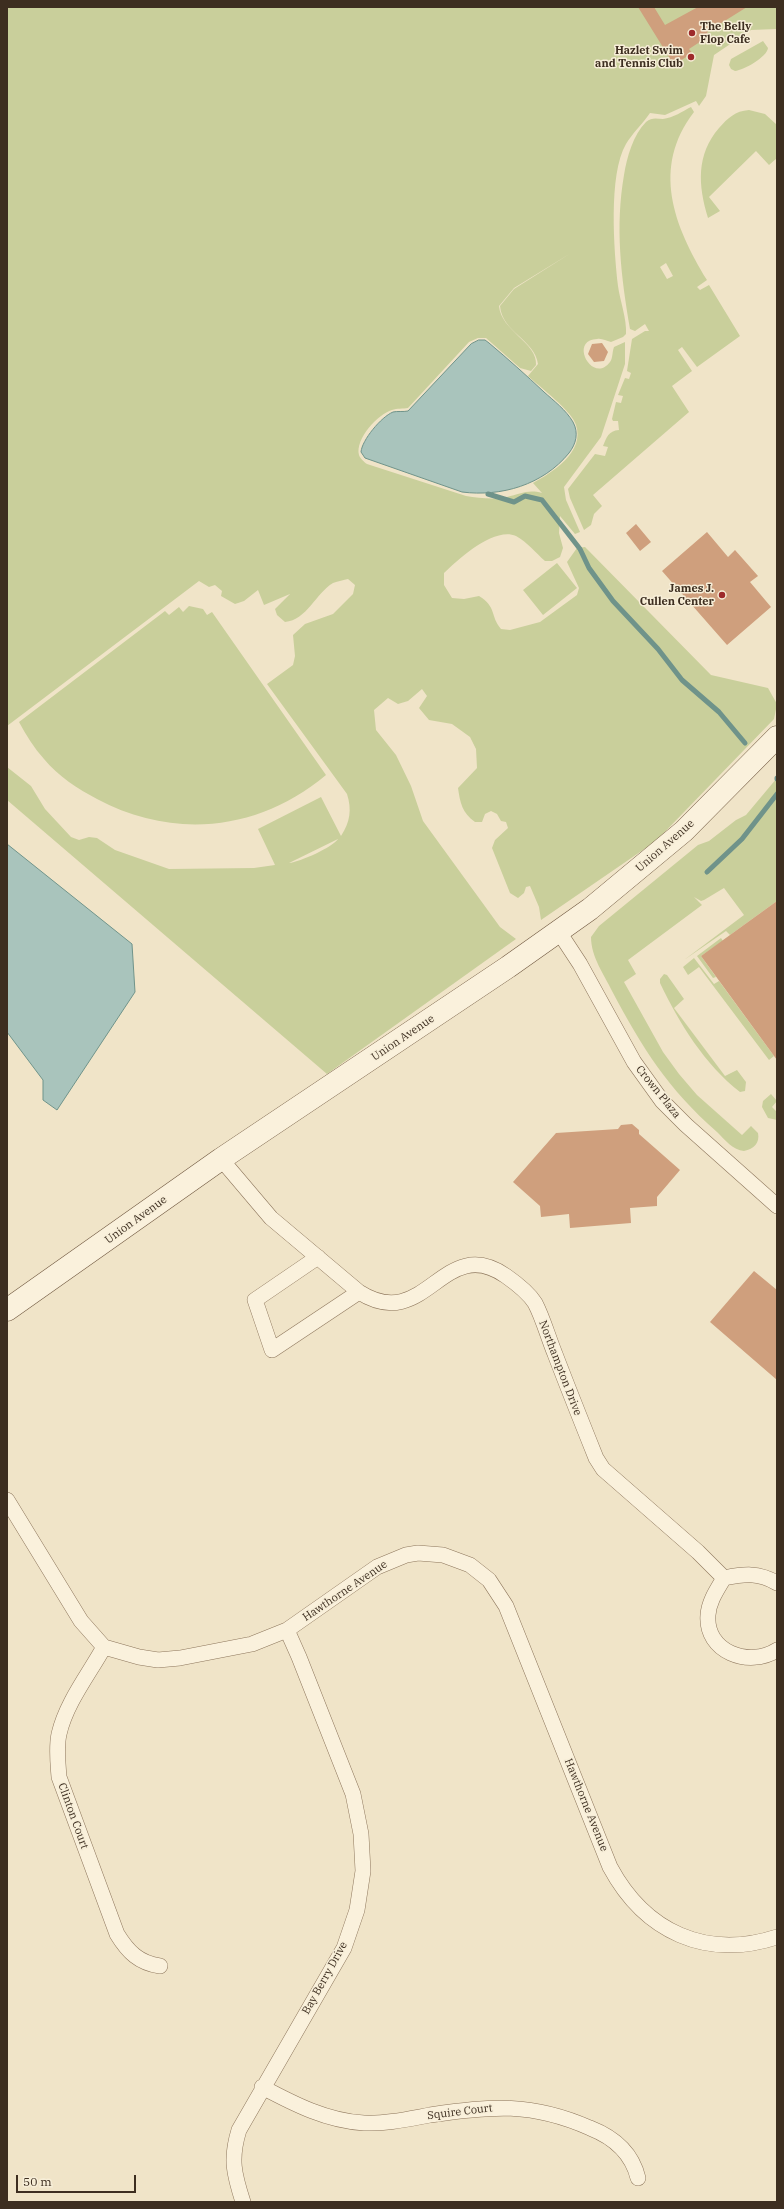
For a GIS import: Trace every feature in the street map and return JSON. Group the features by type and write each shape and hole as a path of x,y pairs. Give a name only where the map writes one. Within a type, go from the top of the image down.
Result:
{"street":[{"name":"Union Avenue","path":"7,1310 221,1159 559,932 617,888 684,831 777,737"},
{"name":"Crown Plaza","path":"559,932 580,964 634,1062 658,1096 686,1125 777,1206"},
{"name":"Northampton Drive","path":"221,1159 271,1218 359,1292 372,1301 386,1304 399,1303 412,1299 455,1270 468,1264 481,1264 494,1268 515,1282 535,1304 596,1458 602,1469 698,1552 724,1578"},
{"path":"318,1257 255,1300 272,1350 359,1292"},
{"path":"7,1500 74,1613 104,1647"},
{"name":"Hawthorne Avenue","path":"104,1647 139,1657 158,1660 180,1658 242,1647 287,1630 387,1562 406,1555 426,1553 443,1555 470,1566 488,1580 506,1606 610,1867 620,1885 634,1903 651,1919 670,1931 691,1940 713,1945 739,1946 756,1944 777,1938"},
{"path":"777,1582 764,1576 750,1573 724,1578 710,1602 709,1624 714,1637 729,1652 749,1659 757,1658 777,1650"},
{"name":"Bay Berry Drive","path":"243,2202 233,2170 234,2151 239,2130 262,2087 344,1948 357,1910 363,1871 361,1834 353,1794 299,1656 287,1630"},
{"name":"Clinton Court","path":"104,1647 65,1716 59,1735 57,1757 59,1777 117,1934 124,1945 140,1960 147,1964 160,1966"},
{"name":"Squire Court","path":"262,2087 309,2110 330,2118 363,2123 383,2123 489,2107 518,2108 546,2112 566,2117 599,2132 614,2141 630,2157 638,2178"}],"green space":[{"path":"7,7 777,7 777,29 751,30 714,55 706,96 699,106 696,101 665,115 650,113 628,140 620,158 615,193 614,234 618,286 626,334 623,337 611,342 602,339 589,341 584,346 584,353 586,360 591,365 597,368 603,368 610,362 614,347 625,342 625,364 601,437 564,487 566,500 580,532 575,534 560,516 559,533 563,548 560,557 552,561 545,561 520,538 507,534 488,540 477,546 444,573 444,585 452,598 464,599 479,596 485,600 491,608 495,620 501,629 510,630 540,622 577,595 579,588 567,562 577,548 585,547 711,675 768,688 777,704 774,719 656,841 541,920 539,907 530,886 526,887 524,893 518,898 510,893 492,848 495,840 508,828 506,822 501,821 497,814 491,811 485,814 482,822 475,822 467,815 462,807 458,788 477,768 476,749 470,737 452,724 429,720 419,708 427,696 422,689 408,701 398,704 388,698 374,710 376,730 396,755 411,786 423,821 500,927 516,939 327,1074 7,800 7,767 31,786 45,809 71,837 79,840 89,837 97,838 115,850 169,869 254,868 275,865 258,829 321,797 341,836 348,821 350,811 347,794 267,684 293,665 295,656 293,635 305,624 333,614 353,594 355,585 348,579 333,583 327,587 299,616 293,620 285,622 277,615 275,609 290,594 264,605 258,590 244,601 235,604 221,596 222,591 215,585 209,587 199,581 7,726","holes":["571,253 514,289 500,306 506,323 501,315 499,306 514,288","478,338 486,338 520,368 531,371 536,365 535,357 526,343 536,356 538,364 528,376 568,413 576,425 578,435 572,452 565,460 558,467 533,483 542,493 528,492 497,498 466,496 367,464 360,457 360,442 374,422 386,412 394,409 408,408 469,342","338,839 316,854 289,863"]},
{"path":"763,41 768,48 764,55 749,66 735,71 731,69 729,65 731,59"},
{"path":"691,107 694,112 681,133 673,154 671,176 672,197 677,218 685,239 707,280 697,287 700,290 709,285 740,336 697,367 682,347 678,350 692,371 672,386 689,412 593,495 602,506 594,514 591,525 584,530 570,498 568,489 595,454 605,456 608,447 603,446 607,437 610,433 619,430 618,421 613,421 612,419 616,402 621,403 623,396 618,395 625,378 629,379 631,373 627,371 632,339 645,331 649,331 645,324 635,331 630,329 624,290 620,252 620,214 621,194 627,161 634,140 641,127 648,120 670,117","holes":["666,263 673,276 667,279 660,267"]},
{"path":"749,110 765,114 777,125 777,158 769,165 756,151 709,197 720,211 708,218 702,194 701,182 701,171 706,149 719,128 726,121 736,113"},
{"path":"557,563 577,588 543,615 523,590"},
{"path":"189,606 203,609 207,615 212,612 326,775 300,794 273,808 244,818 215,823 186,824 156,820 126,812 97,799 62,776 37,750 27,737 19,722 165,611 169,615 179,607 183,612"},
{"path":"777,778 777,901 730,935 726,931 684,960 744,915 724,888 701,901 694,897 702,905 628,960 636,974 624,982 663,1052 697,1095 742,1135 751,1126 758,1133 756,1145 751,1149 744,1151 736,1149 729,1144 699,1116 657,1067 623,1012 602,972 593,951 591,937 599,926 698,845 709,841 736,820 746,815"},
{"path":"721,938 723,941 701,956 716,977 713,978 697,956"},
{"path":"694,958 714,984 719,981 774,1056 769,1060 699,967 688,975 683,967"},
{"path":"664,974 667,975 684,999 674,1008 725,1076 737,1070 746,1082 745,1091 740,1092 715,1069 684,1028 660,983 660,979"},
{"path":"771,1094 777,1101 772,1107 777,1112 777,1120 768,1118 762,1107 763,1101"}],"water":[{"path":"479,340 485,340 510,361 560,406 573,422 576,430 575,442 569,453 559,464 534,481 520,486 492,493 477,493 462,492 365,458 361,452 362,447 373,429 393,412 408,411 471,344"},
{"path":"7,844 132,944 135,992 57,1110 43,1100 43,1080 7,1032"}],"building":[{"path":"638,7 654,7 665,25 698,7 747,7 707,32 709,36 689,49 692,53 674,65"},
{"path":"602,343 608,352 604,361 594,362 588,354 592,344"},
{"path":"636,524 651,542 640,551 626,533"},
{"name":"James J. Cullen Center","path":"707,532 728,557 735,550 758,576 750,582 771,607 727,645 662,571"},
{"path":"777,901 777,1060 701,956"},
{"path":"632,1124 639,1130 639,1134 680,1170 657,1197 657,1206 630,1208 631,1223 570,1228 569,1214 541,1217 540,1206 513,1182 556,1133 618,1129 621,1125"},
{"path":"754,1271 777,1290 777,1380 710,1322"}],"waterway":[{"path":"488,494 514,502 525,496 542,500 580,549 589,568 613,601 658,649 682,680 719,712 745,743"},
{"path":"707,872 742,839 777,794"}],"place":[{"name":"The Belly Flop Cafe","path":"692,33"},
{"name":"Hazlet Swim and Tennis Club","path":"691,57"},
{"name":"James J. Cullen Center","path":"722,595"}]}
